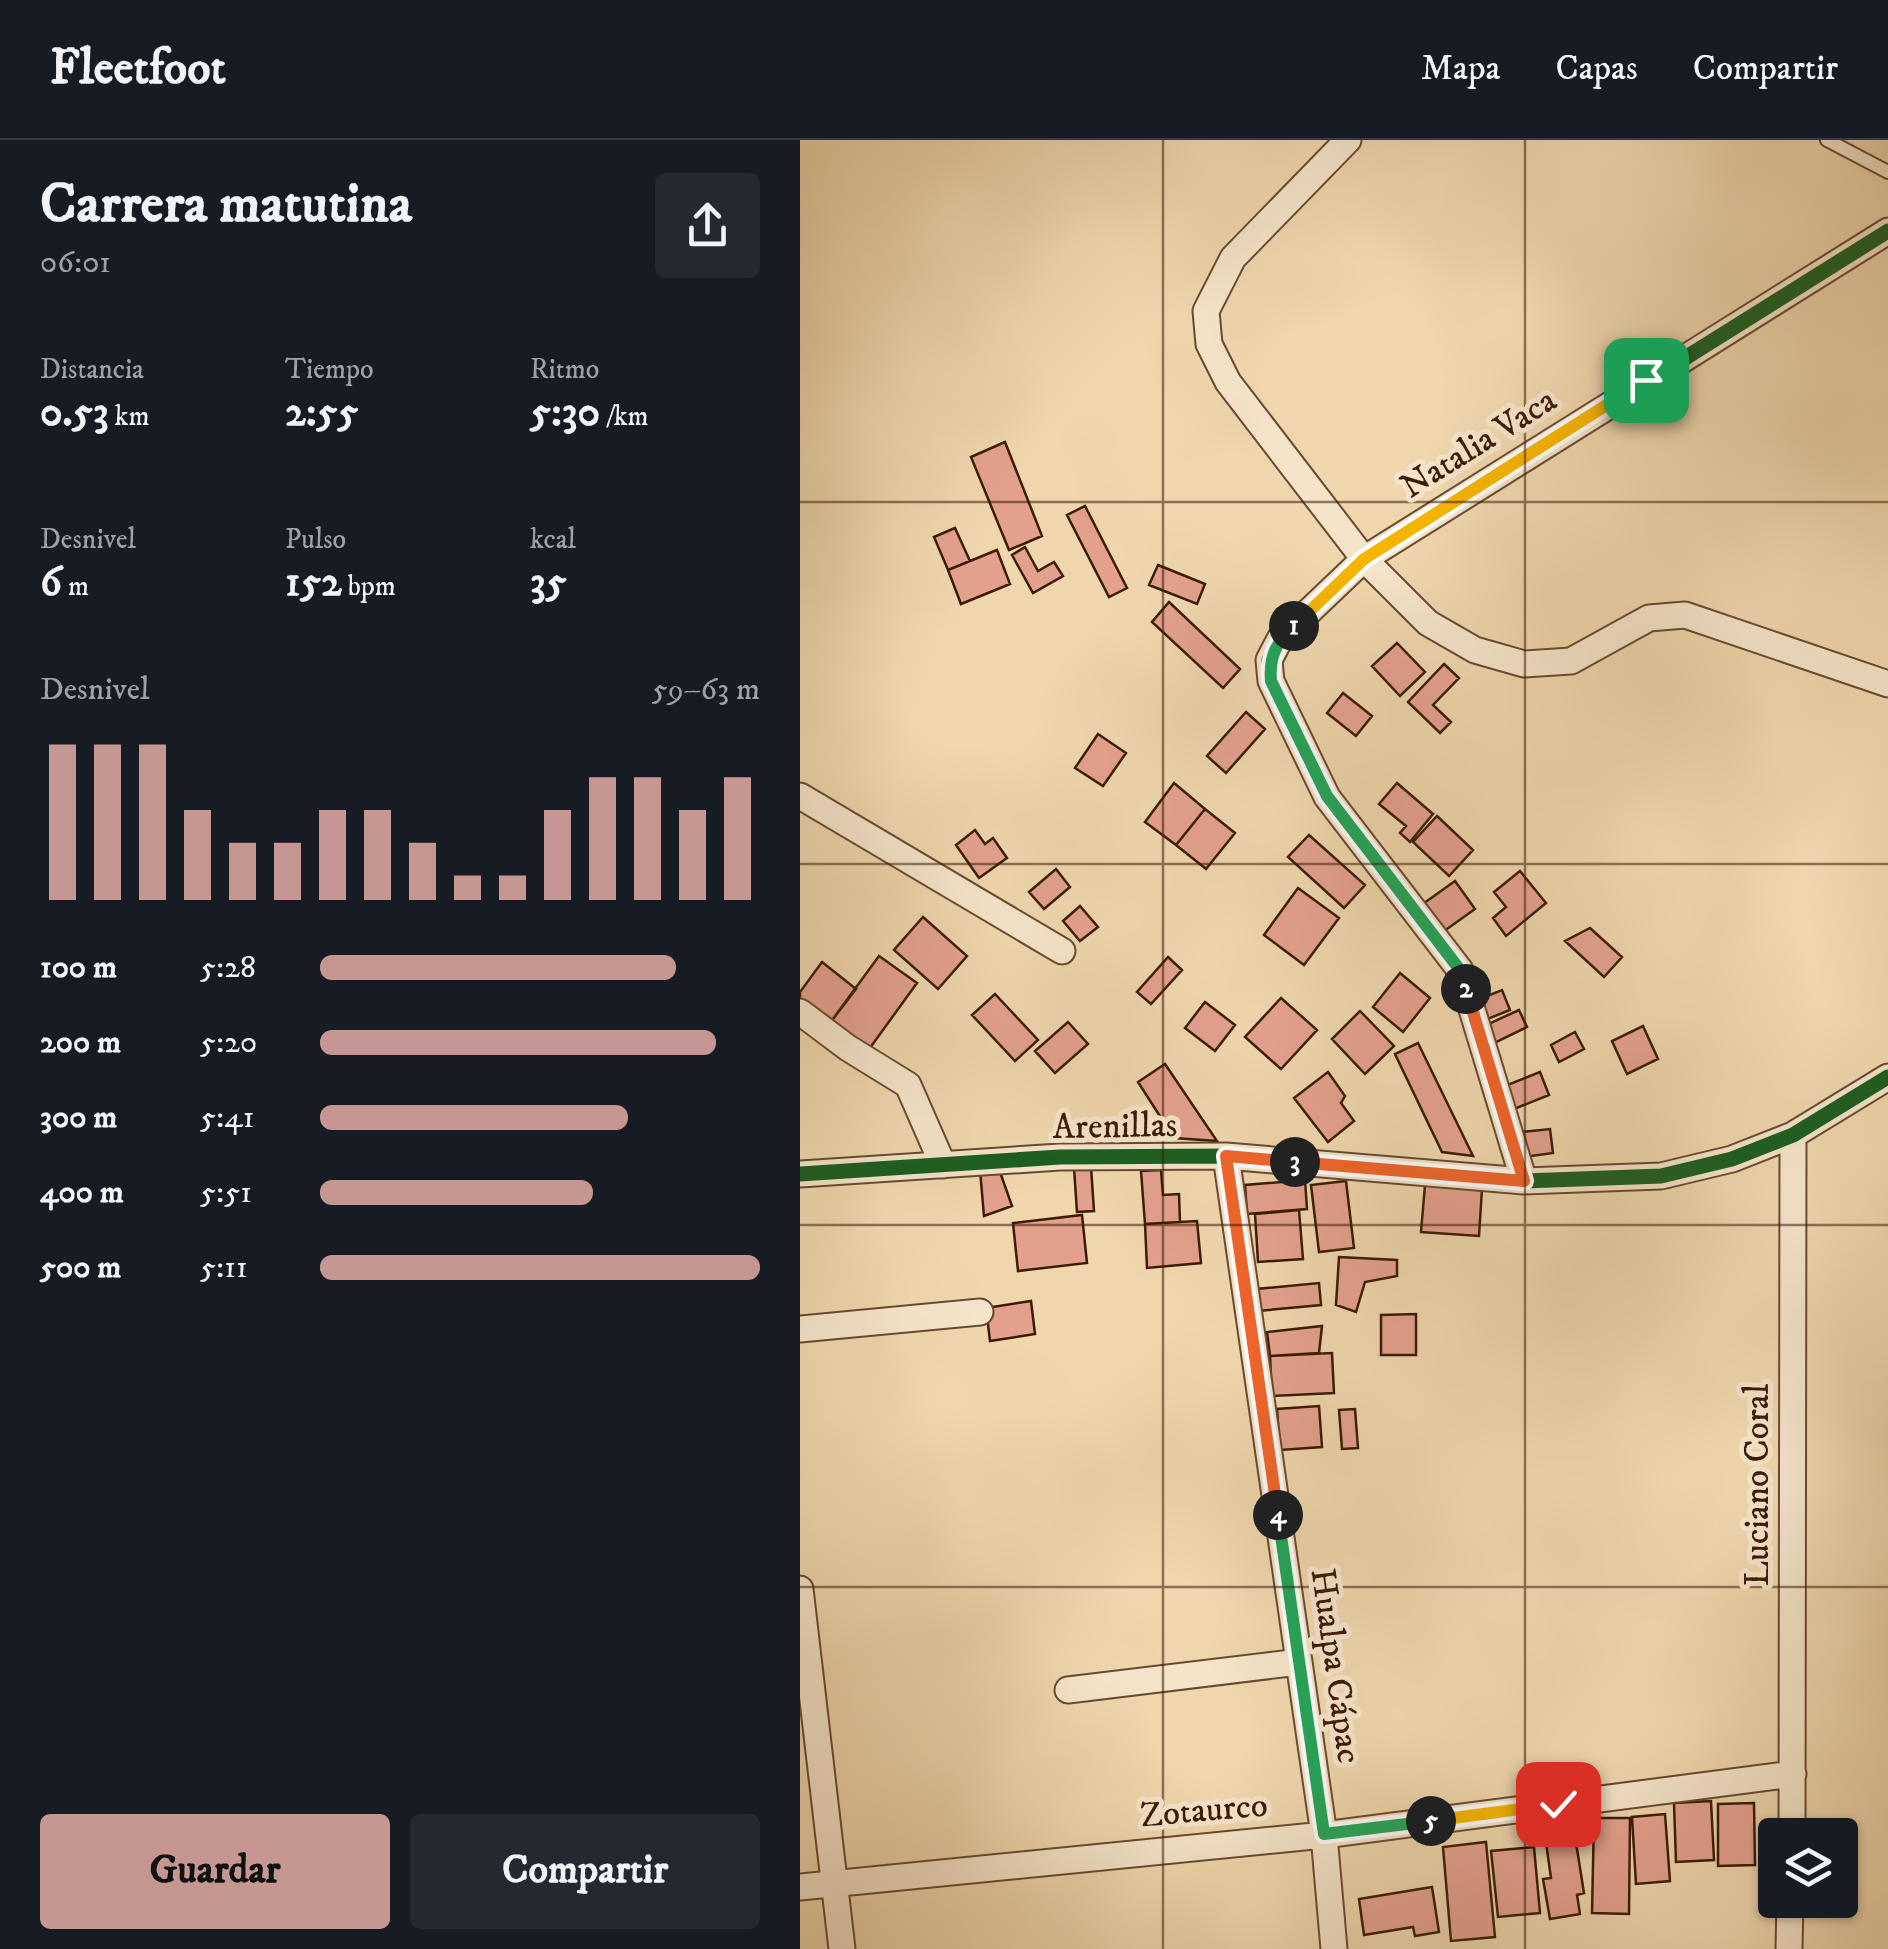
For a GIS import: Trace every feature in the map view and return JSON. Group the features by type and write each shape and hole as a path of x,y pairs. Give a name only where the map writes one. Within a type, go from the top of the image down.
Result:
{"street":[{"path":"1348,140 1233,258 1206,311 1209,344 1228,382 1364,559 1428,623 1475,650 1524,664 1572,661 1649,618 1686,615 1888,684"},
{"name":"Natalia Vaca","path":"1524,1181 1460,970 1327,796 1271,681 1269,660 1280,639 1364,559 1888,231"},
{"path":"800,796 1062,951"},
{"path":"800,1012 848,1048 908,1084 943,1164"},
{"name":"Arenillas","path":"800,1174 1060,1157 1226,1156 1524,1181 1662,1176 1732,1159 1793,1134 1888,1077"},
{"name":"Luciano Coral","path":"1792,1818 1793,1134"},
{"name":"Hualpa Cápac","path":"1226,1156 1324,1834 1334,1949"},
{"path":"800,1329 980,1312"},
{"path":"800,1589 842,1949"},
{"path":"1068,1690 1299,1662"},
{"name":"Zotaurco","path":"800,1887 1324,1834 1793,1774"},
{"path":"1789,1949 1790,1918"}],"lane":[{"path":"1828,140 1888,172"}],"building":[{"path":"1005,442 1042,536 1009,550 971,457"},
{"path":"1085,506 1127,588 1109,597 1067,515"},
{"path":"955,528 970,561 948,570 934,537"},
{"path":"1025,547 1038,571 1054,562 1063,576 1033,593 1012,555"},
{"path":"997,550 1010,584 961,604 948,570"},
{"path":"1158,565 1205,584 1197,604 1149,585"},
{"path":"1169,602 1240,669 1223,688 1152,622"},
{"path":"1397,643 1425,672 1400,696 1372,666"},
{"path":"1444,664 1459,678 1433,705 1451,722 1440,733 1408,702"},
{"path":"1343,693 1372,716 1356,736 1327,713"},
{"path":"1246,712 1265,729 1226,773 1207,756"},
{"path":"1098,734 1126,753 1103,786 1075,768"},
{"path":"1174,783 1205,809 1176,845 1145,822"},
{"path":"1397,783 1433,814 1410,842 1400,833 1406,826 1379,804"},
{"path":"1205,809 1235,833 1206,869 1176,845"},
{"path":"1437,816 1473,850 1449,876 1413,842"},
{"path":"975,830 985,844 993,838 1007,858 979,878 956,845"},
{"path":"1309,835 1365,885 1344,908 1288,857"},
{"path":"1056,869 1070,887 1044,909 1029,892"},
{"path":"1520,871 1546,903 1506,936 1493,918 1506,907 1494,892"},
{"path":"1455,881 1475,909 1440,934 1420,906"},
{"path":"1298,888 1339,918 1304,965 1264,935"},
{"path":"1080,906 1098,927 1080,941 1063,921"},
{"path":"923,917 967,956 938,989 894,950"},
{"path":"1590,928 1622,957 1604,977 1565,941"},
{"path":"879,956 917,983 867,1052 830,1023"},
{"path":"1168,957 1182,970 1151,1004 1137,992"},
{"path":"822,962 856,989 830,1023 800,1000 800,992"},
{"path":"1400,973 1430,998 1403,1032 1373,1007"},
{"path":"1502,990 1510,1010 1480,1022 1472,1002"},
{"path":"995,994 1038,1040 1015,1061 972,1015"},
{"path":"1281,998 1317,1030 1281,1069 1245,1037"},
{"path":"1205,1002 1235,1025 1215,1051 1185,1028"},
{"path":"1519,1010 1527,1027 1492,1044 1484,1026"},
{"path":"1360,1011 1394,1046 1365,1074 1332,1039"},
{"path":"1068,1022 1088,1044 1055,1073 1035,1051"},
{"path":"1643,1026 1658,1059 1627,1074 1612,1041"},
{"path":"1575,1032 1584,1049 1559,1062 1551,1045"},
{"path":"1418,1043 1473,1156 1442,1152 1395,1054"},
{"path":"1165,1064 1217,1141 1174,1138 1138,1082"},
{"path":"1328,1072 1345,1096 1341,1103 1354,1121 1328,1142 1294,1098"},
{"path":"1540,1072 1549,1095 1509,1111 1500,1088"},
{"path":"1550,1129 1553,1153 1524,1157 1521,1132"},
{"path":"1091,1167 1094,1211 1077,1212 1074,1168"},
{"path":"999,1169 1012,1206 984,1216 980,1170"},
{"path":"1161,1170 1163,1195 1179,1194 1180,1222 1145,1224 1141,1171"},
{"path":"1305,1180 1307,1209 1247,1214 1245,1185"},
{"path":"1346,1181 1354,1248 1319,1252 1311,1185"},
{"path":"1425,1185 1482,1189 1479,1236 1421,1232"},
{"path":"1299,1210 1303,1259 1258,1262 1255,1214"},
{"path":"1082,1215 1087,1263 1018,1271 1013,1223"},
{"path":"1197,1221 1201,1263 1147,1268 1145,1224"},
{"path":"1339,1257 1397,1260 1397,1276 1365,1282 1356,1312 1336,1305"},
{"path":"1319,1283 1321,1305 1258,1311 1256,1289"},
{"path":"1031,1301 1035,1334 990,1341 986,1308"},
{"path":"1416,1314 1416,1355 1381,1355 1381,1315"},
{"path":"1322,1326 1319,1353 1270,1356 1267,1332"},
{"path":"1332,1353 1334,1393 1272,1396 1270,1356"},
{"path":"1319,1406 1322,1447 1280,1450 1277,1409"},
{"path":"1355,1409 1358,1448 1342,1449 1339,1410"},
{"path":"1711,1801 1714,1860 1676,1862 1674,1803"},
{"path":"1754,1803 1755,1865 1718,1866 1718,1804"},
{"path":"1665,1814 1670,1881 1636,1884 1632,1817"},
{"path":"1594,1818 1630,1818 1629,1914 1592,1913"},
{"path":"1574,1830 1584,1893 1577,1895 1580,1914 1550,1919 1543,1879 1551,1878 1545,1835"},
{"path":"1486,1842 1495,1937 1451,1941 1443,1847"},
{"path":"1534,1847 1540,1913 1498,1917 1491,1851"},
{"path":"1432,1887 1439,1932 1415,1936 1413,1927 1364,1935 1359,1899"}],"cycle path":[{"path":"1524,1181 1460,970 1327,797 1271,681 1269,660 1280,639 1364,559 1888,231"},
{"path":"800,1174 1060,1157 1226,1156 1524,1181 1661,1176 1732,1159 1793,1135 1888,1077"}],"route":[{"path":"1558,1804 1324,1834 1226,1156 1524,1181 1460,970 1327,796 1271,681 1269,660 1280,639 1364,559 1646,380"}]}
